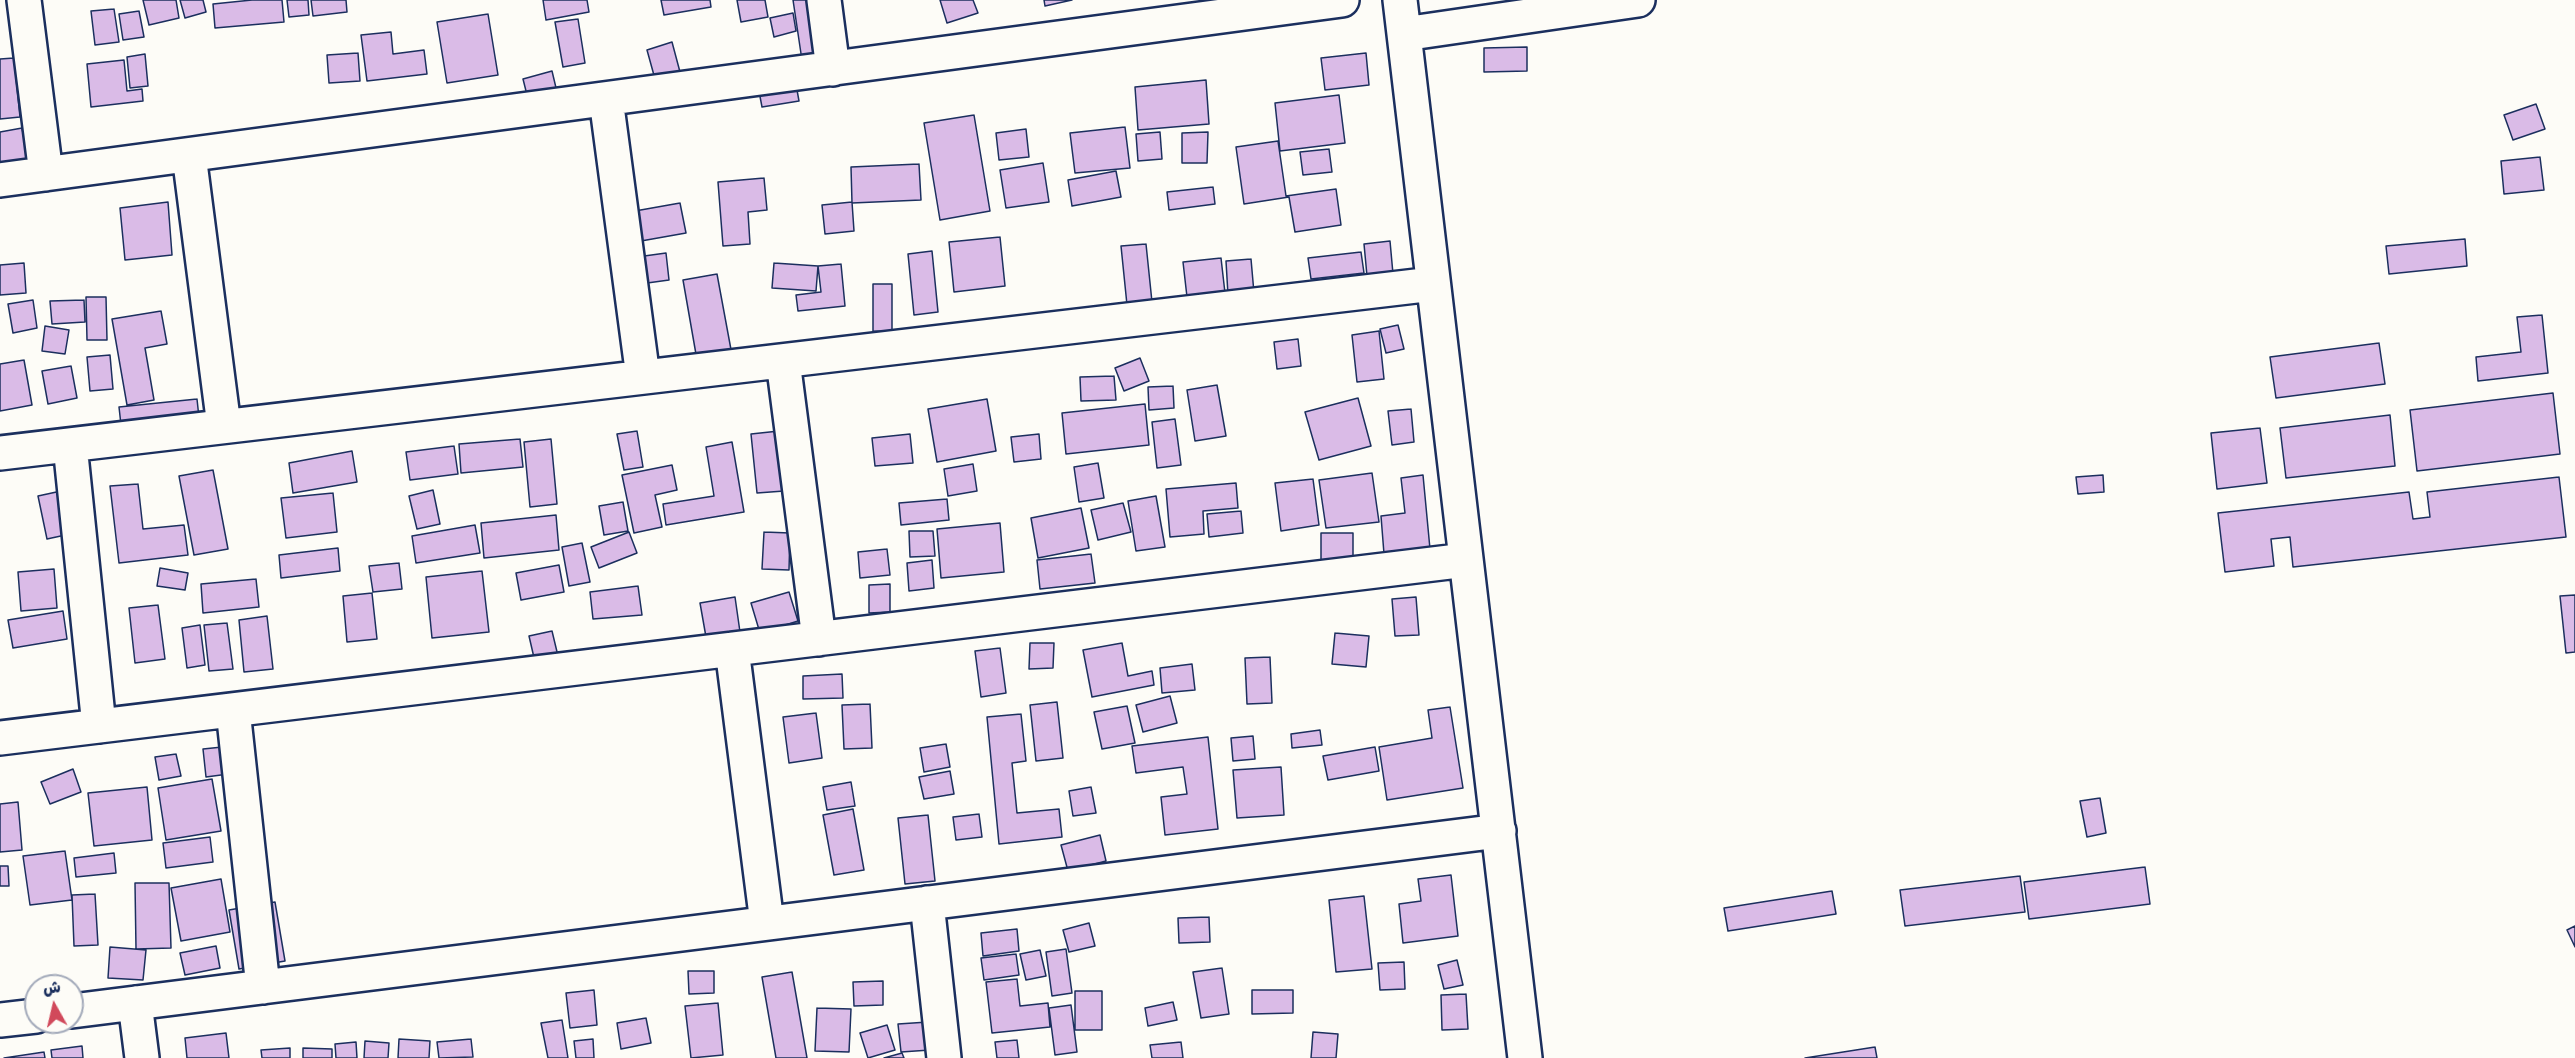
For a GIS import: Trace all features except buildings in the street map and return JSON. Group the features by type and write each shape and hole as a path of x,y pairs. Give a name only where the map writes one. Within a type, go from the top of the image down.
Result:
{"street":[{"path":"24,0 46,174"},
{"path":"824,0 833,69"},
{"path":"0,180 1342,0"},
{"path":"1400,0 1525,1058"},
{"path":"1404,34 1638,0"},
{"path":"606,99 643,377"},
{"path":"189,155 224,426"},
{"path":"0,453 1433,284"},
{"path":"783,361 819,639"},
{"path":"70,445 99,726"},
{"path":"0,738 1466,560"},
{"path":"732,649 767,923"},
{"path":"233,710 263,987"},
{"path":"84,1009 1499,831"},
{"path":"927,903 944,1058"},
{"path":"135,1003 142,1058"},
{"path":"0,1020 24,1017"}]}
